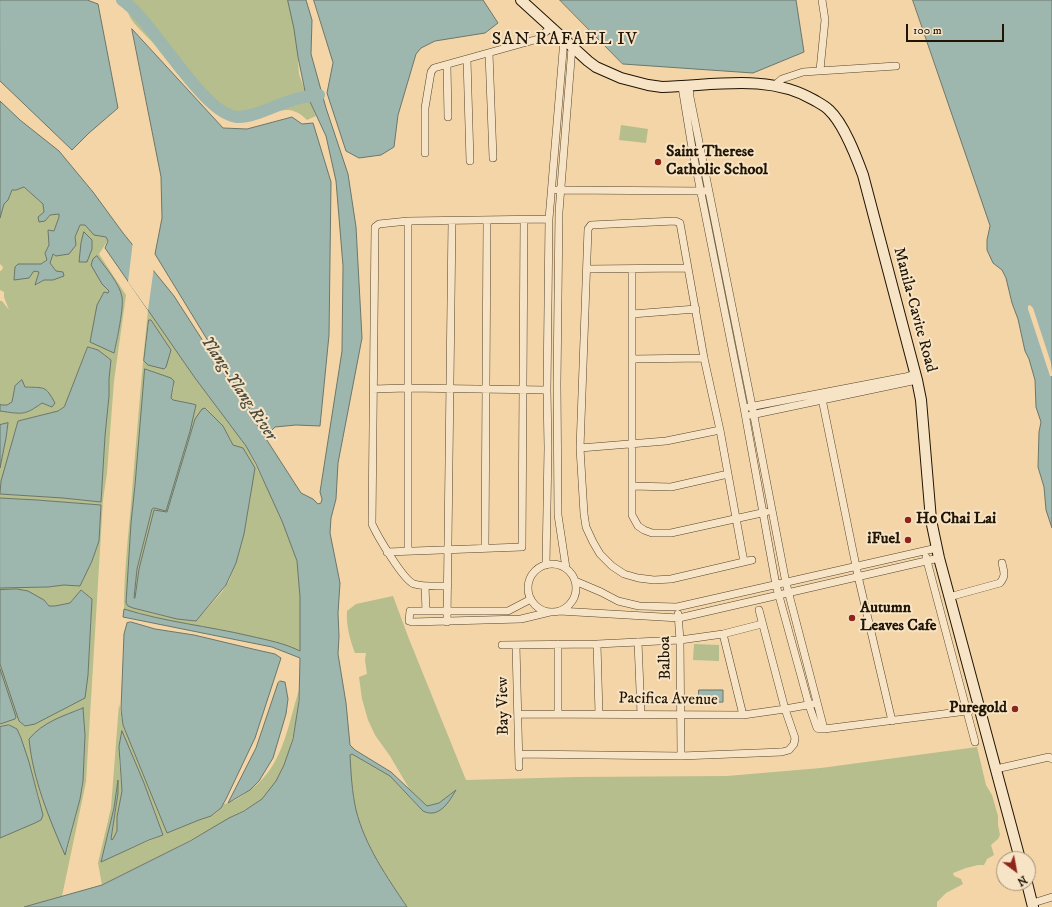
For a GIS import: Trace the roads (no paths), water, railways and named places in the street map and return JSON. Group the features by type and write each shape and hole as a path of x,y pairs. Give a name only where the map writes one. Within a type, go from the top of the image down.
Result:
{"main road":[{"name":"Manila-Cavite Road","path":"521,0 572,47 596,66 621,78 648,85 686,86 748,83 775,85 793,90 807,96 829,110 852,147 863,175 916,377 921,400 932,520 938,553 1018,851"},
{"path":"1029,891 1033,905"}],"street":[{"path":"820,70 825,20 822,0"},
{"path":"425,153 426,108 431,72 436,68 447,64 538,39 551,27"},
{"path":"546,565 549,219 564,39"},
{"path":"566,568 558,515 557,448 559,212 572,47"},
{"path":"489,53 493,158"},
{"path":"467,59 470,161"},
{"path":"447,64 448,117"},
{"path":"775,85 782,79 803,72 896,66"},
{"path":"686,86 709,191 788,592 812,704"},
{"path":"686,86 692,148 744,408 776,585 812,704 824,729 967,711 979,708"},
{"path":"551,190 709,191"},
{"path":"448,586 426,586 414,584 407,580 387,552 372,524 375,227 380,224 408,221 549,219"},
{"path":"387,552 522,547 524,220"},
{"path":"408,221 408,551"},
{"path":"447,622 452,221"},
{"path":"485,548 487,221"},
{"path":"744,562 720,430 704,358 681,226 678,222 674,221 591,225 588,229 580,448 584,514 586,527 593,542 600,554 612,566 624,574 654,580 671,579 744,562 752,560"},
{"path":"632,268 631,443 632,515 634,521 638,526 652,533 671,533 772,510"},
{"path":"587,269 688,268"},
{"path":"632,314 696,309"},
{"path":"632,359 704,358"},
{"path":"745,416 822,397 916,377"},
{"path":"373,389 547,390"},
{"path":"744,408 822,397"},
{"path":"822,397 858,576 892,720"},
{"path":"580,448 666,441 720,430"},
{"path":"548,448 557,448"},
{"path":"632,486 671,486 728,474"},
{"path":"550,612 539,608 530,599 528,592 530,578 534,572 546,565 560,565 566,568 576,581 618,601 639,606 677,607 925,551 938,553"},
{"path":"925,551 975,742"},
{"path":"530,599 508,611 410,611 410,622 521,619 559,611 679,618 927,560 938,553"},
{"path":"949,597 1000,583 1005,574 1002,563"},
{"path":"559,611 566,608 575,596 576,581"},
{"path":"426,586 426,611"},
{"name":"Balboa","path":"677,607 680,640 681,756"},
{"path":"519,754 681,756 782,752 789,750 794,744 795,738 759,610"},
{"path":"502,645 597,644 680,640 723,634 762,624"},
{"path":"723,634 743,715"},
{"path":"638,642 641,714"},
{"path":"558,644 558,714"},
{"path":"597,644 599,714"},
{"name":"Bay View","path":"516,645 519,767"},
{"name":"Pacifica Avenue","path":"518,714 743,715 812,704"},
{"path":"996,769 1049,757 1052,759"},
{"path":"1033,905 1052,897"}],"water":[{"path":"0,0 87,0 98,4 118,108 72,150 0,81"},
{"path":"288,0 306,0 312,20 311,54 326,108 348,174 356,227 362,338 338,463 336,499 331,518 330,533 340,583 338,654 346,703 350,745 355,750 391,772 427,806 439,803 456,790 443,808 434,813 429,813 423,811 390,776 352,754 350,755 351,776 356,810 360,823 377,861 407,907 24,907 102,885 190,841 244,811 262,799 276,781 284,765 293,739 299,701 300,658 272,647 123,617 124,609 155,617 269,640 300,651 300,597 297,561 282,521 256,464 246,446 195,378 105,248 108,241 106,237 94,235 85,225 80,225 75,237 76,245 69,254 56,256 53,254 50,263 56,271 63,272 64,276 53,280 44,280 35,285 39,272 34,271 29,278 14,280 15,267 18,264 41,264 47,260 45,253 49,245 48,230 54,231 59,214 50,215 45,221 39,222 38,217 44,212 43,204 24,187 12,190 8,200 4,204 0,218 0,101 20,120 59,151 93,192 123,233 174,296 301,493 313,499 318,504 321,503 322,499 320,492 342,351 343,266 336,181 326,136 305,91"},
{"path":"314,0 483,0 498,23 485,33 435,41 421,48 416,54 398,115 394,147 381,155 359,158 346,151 327,93 333,63"},
{"path":"560,0 796,0 804,52 753,73 623,64"},
{"path":"913,0 1052,0 1052,528 1046,510 1044,487 1038,467 1039,432 1041,422 1036,407 1035,380 1025,351 1018,319 1012,303 1006,278 1002,270 993,263 987,250 987,240 990,226"},
{"name":"Ylang-Ylang River","path":"132,29 223,128 247,129 292,117 302,124 313,123 331,182 329,335 320,426 296,425 275,427 266,436 155,254 162,218 161,177"},
{"path":"84,232 92,240 92,249 87,262 79,262 81,243"},
{"path":"97,256 115,281 122,297 121,316 114,353 90,342 97,305 104,292 108,293 109,291 102,284 91,265 93,259"},
{"path":"149,320 151,320 171,350 164,369 148,365 144,361"},
{"path":"88,347 98,350 111,360 101,502 0,494 1,481 18,421 58,411 64,407"},
{"path":"145,369 171,378 174,381 171,398 173,400 196,405 190,431 166,511 154,508 152,509 137,569 134,598 139,569 154,510 167,512 195,419 202,409 205,408 223,426 233,445 243,448 255,468 244,534 236,563 226,585 196,621 177,619 133,608 128,606 126,603 131,523"},
{"path":"22,380 25,387 41,388 46,390 55,403 52,407 42,403 27,412 22,413 0,411 0,404 7,405 12,402 15,386"},
{"path":"8,423 6,438 0,468 0,425"},
{"path":"0,498 101,505 99,541 92,561 80,586 64,585 48,587 0,588"},
{"path":"17,589 28,591 44,600 49,606 70,603 81,590 92,599 88,675 85,698 35,724 25,726 19,721 0,664 0,590"},
{"path":"131,622 155,629 194,635 275,654 281,658 255,738 221,808 211,816 167,833 123,725 121,709 124,634 127,623"},
{"path":"0,669 16,717 15,719 0,724"},
{"path":"280,681 285,682 288,699 286,714 273,758 259,781 250,790 228,803 256,748 278,683"},
{"path":"699,690 723,690 723,702 699,703"},
{"path":"83,708 85,735 83,781 80,799 65,855 38,784 29,739 47,724"},
{"path":"9,725 17,729 21,738 43,815 41,820 0,838 0,727"},
{"path":"122,731 144,783 163,835 101,862 114,808 118,780 118,793 112,840 117,831 117,817 122,791 119,747"}],"waterway":[{"path":"122,0 135,11 149,27 194,85 224,113 244,117 297,99 319,95"}],"place":[{"name":"Saint Therese Catholic School","path":"658,162"},
{"name":"Ho Chai Lai","path":"908,520"},
{"name":"iFuel","path":"908,540"},
{"name":"Autumn Leaves Cafe","path":"852,618"},
{"name":"Puregold","path":"1015,709"}],"district":[{"name":"SAN RAFAEL IV","path":"565,40"}]}
